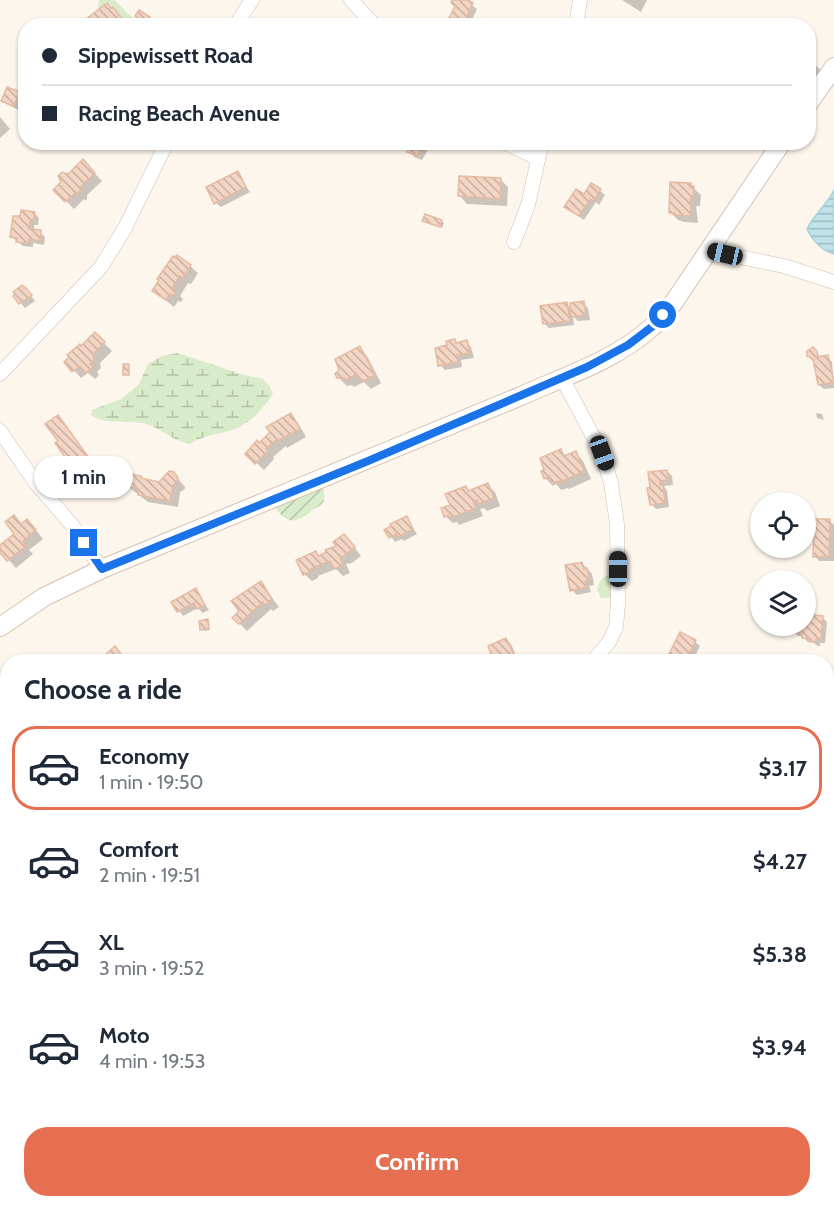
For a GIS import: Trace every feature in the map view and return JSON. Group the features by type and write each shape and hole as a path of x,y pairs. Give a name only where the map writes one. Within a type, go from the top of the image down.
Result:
{"main road":[{"path":"816,93 834,68"},
{"path":"0,627 44,597 102,569 368,461 562,378 614,353 653,326 674,302 777,150"}],"street":[{"path":"240,18 252,0"},
{"path":"351,0 368,18"},
{"path":"577,18 580,0"},
{"path":"0,374 101,267 129,219 163,150"},
{"path":"520,150 537,158"},
{"path":"513,242 528,205 540,150"},
{"path":"710,251 784,266 834,282"},
{"path":"562,378 602,453 611,483 617,524 616,627 609,642 599,654"},
{"path":"0,431 35,482 72,525 102,569"}],"green space":[{"path":"99,0 114,0 133,18 121,18 107,3 98,9"},
{"path":"178,353 263,379 273,394 257,414 241,427 190,444 177,440 147,424 104,420 91,415 92,410 121,399 139,384 148,364 162,356"},
{"path":"323,486 324,501 303,517 289,520 276,509 277,506"},
{"path":"614,574 614,597 601,598 597,589 599,583 602,578"}],"water":[{"path":"834,190 834,254 818,245 807,229"}],"building":[{"path":"452,0 468,0 473,3 466,18 449,18 455,6 451,3"},
{"path":"107,3 122,18 87,18"},
{"path":"139,10 150,17 138,18 135,16"},
{"path":"7,87 18,91 14,106 1,101"},
{"path":"408,150 420,150 417,156 407,152"},
{"path":"83,159 95,173 80,187 80,191 65,202 53,190 61,182 58,176 62,172 68,174"},
{"path":"238,171 246,187 214,204 206,187"},
{"path":"459,176 501,178 500,199 458,196"},
{"path":"670,182 691,183 691,186 694,186 693,199 690,199 691,216 669,213"},
{"path":"591,183 601,189 594,201 590,199 579,216 564,207 576,189 584,194"},
{"path":"21,210 35,212 29,229 41,230 40,241 29,239 28,243 16,242 17,238 10,237 13,216 20,216"},
{"path":"425,214 442,220 440,227 422,221"},
{"path":"177,255 191,265 183,278 180,276 172,288 176,290 173,296 170,294 166,300 152,291 159,280 157,279 173,256"},
{"path":"22,285 32,295 19,304 13,292"},
{"path":"584,301 586,315 571,317 570,303"},
{"path":"567,302 570,321 543,324 540,306"},
{"path":"95,332 105,342 93,354 94,360 90,364 93,367 86,373 80,366 72,372 64,362 69,357 67,355 80,344 81,346"},
{"path":"455,339 456,343 467,340 470,353 457,355 458,362 438,366 435,348 447,345 446,341"},
{"path":"360,346 375,375 362,382 357,374 345,380 337,378 335,374 339,370 335,359"},
{"path":"813,347 818,357 828,355 834,382 818,385 813,359 807,356 807,351"},
{"path":"123,364 129,364 129,375 123,375"},
{"path":"291,413 300,429 278,441 277,439 255,464 245,454 257,440 259,443 270,432 266,427"},
{"path":"58,415 87,455 73,464 69,458 67,460 55,443 58,441 45,424"},
{"path":"561,449 564,456 576,451 584,471 561,482 552,483 550,476 544,479 540,458"},
{"path":"667,470 669,480 660,481 660,485 663,484 665,503 650,505 647,488 650,487 648,472"},
{"path":"169,471 174,472 178,478 173,485 170,501 138,495 139,489 125,486 127,473 159,482"},
{"path":"488,483 494,498 478,504 477,500 473,501 476,508 450,518 449,515 444,517 441,508 450,505 445,494 466,486 468,491"},
{"path":"14,515 21,524 27,519 36,530 23,541 26,546 7,561 0,553 0,545 14,534 5,522"},
{"path":"407,516 413,529 398,537 396,534 389,538 384,530 391,526 390,524"},
{"path":"816,519 830,519 829,557 816,557"},
{"path":"344,534 355,547 340,557 343,566 334,569 330,561 303,575 296,560 316,551 318,556 326,552 325,550 336,546 333,542"},
{"path":"582,562 584,569 587,568 590,580 585,581 587,587 570,591 565,565"},
{"path":"261,581 272,599 265,605 263,602 239,624 232,618 239,611 231,601"},
{"path":"196,588 205,605 197,609 194,603 177,612 171,602"},
{"path":"816,615 823,616 821,639 816,639 816,642 802,638 802,636 816,636"},
{"path":"208,619 209,628 200,630 199,621"},
{"path":"680,632 696,640 689,654 669,654"},
{"path":"506,638 514,654 491,654 488,646"},
{"path":"115,646 121,654 106,654"}],"route":[{"path":"84,543 102,569 368,461 587,367 628,345 653,326 663,315"}]}
